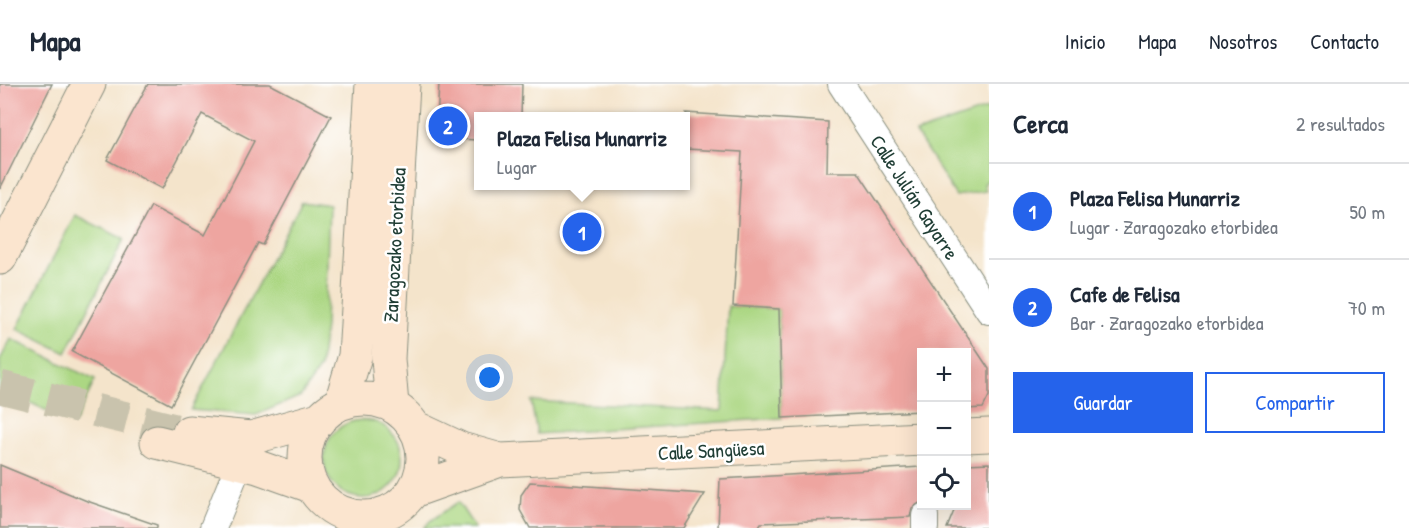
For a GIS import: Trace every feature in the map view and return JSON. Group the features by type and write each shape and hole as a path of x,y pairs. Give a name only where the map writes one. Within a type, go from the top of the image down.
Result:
{"main road":[{"path":"0,258 89,84"},
{"name":"Zaragozako etorbidea","path":"330,411 355,356 372,84"},
{"name":"Zaragozako etorbidea","path":"403,84 388,359 403,416"},
{"path":"367,399 403,416 421,442 423,459 420,476 397,510 362,517 327,507 240,462 168,436 251,438 367,399"},
{"path":"327,507 306,472 304,458 311,430 330,411"},
{"name":"Calle Sangüesa","path":"403,416 461,449 500,460 917,439"},
{"path":"971,436 989,435"},
{"name":"Calle Sangüesa","path":"397,510 500,460"}],"street":[{"name":"Calle Julián Gayarre","path":"841,84 989,311"},
{"path":"213,528 240,462"}],"green space":[{"path":"989,108 989,179 984,184 986,191 956,196 916,133"},
{"path":"302,201 329,205 325,326 320,368 301,396 256,415 191,410"},
{"path":"75,215 124,239 66,353 17,329"},
{"path":"728,306 779,309 782,418 537,434 531,401 722,411"},
{"path":"11,339 95,380 74,424 0,388 0,360"},
{"path":"363,420 378,423 391,431 399,444 402,459 399,474 391,487 378,495 363,498 348,495 335,487 327,474 324,459 327,444 335,431 348,423"},
{"path":"458,502 475,528 424,528 430,521"}],"building":[{"path":"0,84 52,84 0,189"},
{"path":"148,84 270,84 331,116 263,245 258,243 171,405 72,352 151,206 205,235 254,141 202,114 162,189 107,160"},
{"path":"439,84 522,84 521,112 474,112 474,140 436,138"},
{"path":"690,113 828,122 827,172 858,172 989,369 989,396 983,408 971,409 971,348 917,348 917,411 782,418 779,309 733,306 742,152 690,149"},
{"path":"989,463 989,528 947,528 954,510 971,510 971,464"},
{"path":"0,465 87,501 157,525 157,528 0,528"},
{"path":"917,467 917,505 912,508 910,517 761,523 758,528 718,528 720,479"},
{"path":"530,482 705,494 684,528 530,528 520,510 521,495"}],"tunnel":[{"path":"0,387 179,431"}],"place":[{"name":"Cafe de Felisa","path":"448,126"},
{"name":"Plaza Felisa Munarriz","path":"582,232"}]}
